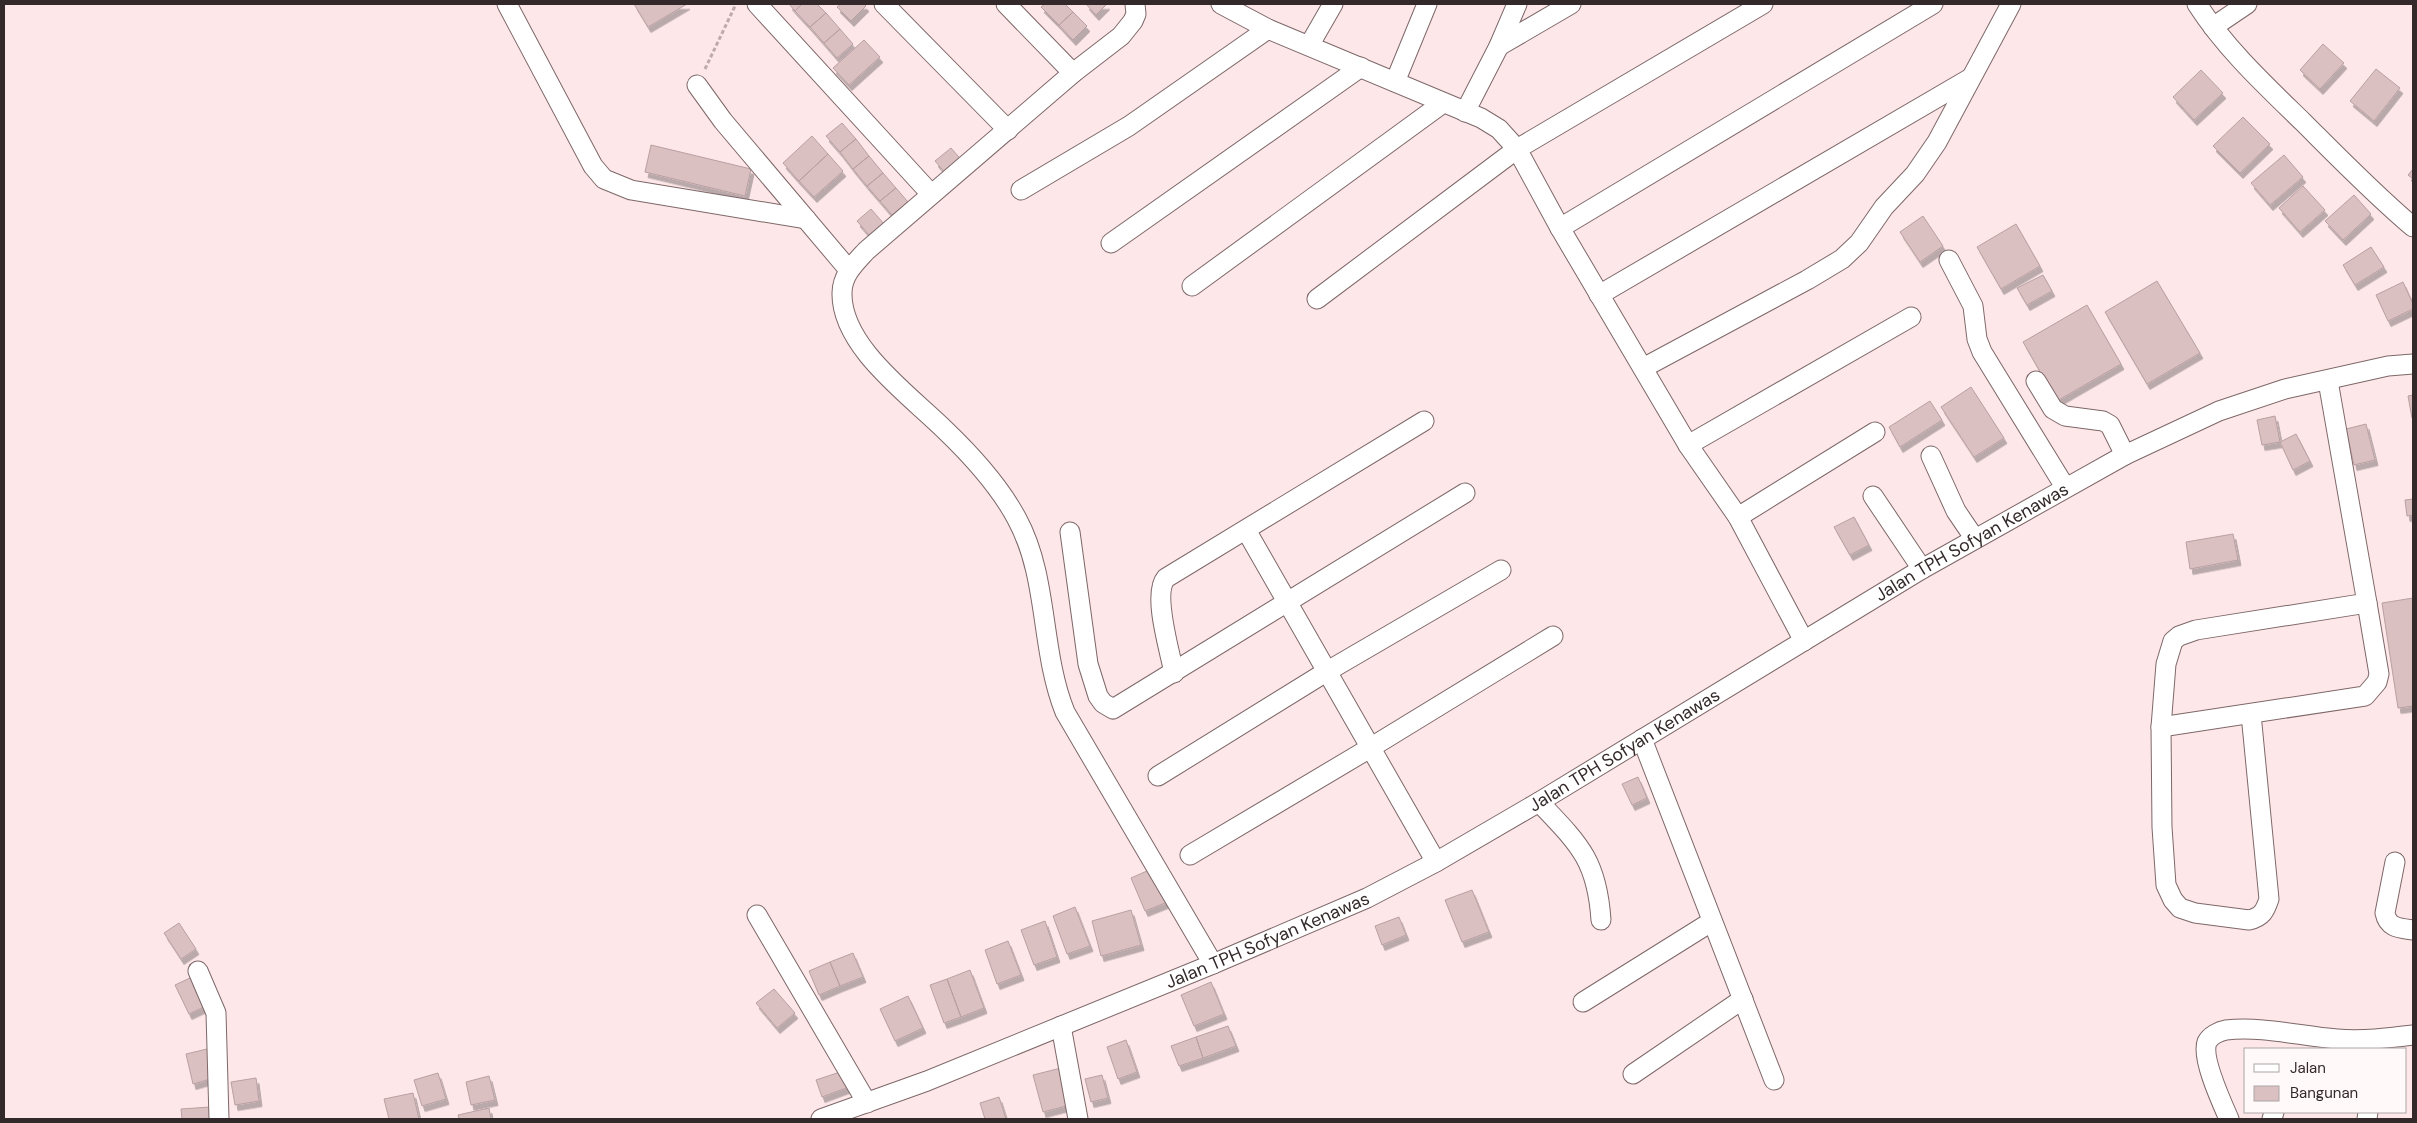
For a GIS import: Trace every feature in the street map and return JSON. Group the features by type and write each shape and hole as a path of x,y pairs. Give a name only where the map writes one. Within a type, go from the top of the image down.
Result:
{"street":[{"path":"507,4 593,166 604,179 631,190 806,219"},
{"path":"757,4 931,194"},
{"path":"884,4 1008,130"},
{"path":"1006,4 1073,73"},
{"path":"1135,4 1136,14 1128,30 1073,73 866,252 849,270 842,292 843,306 848,324 858,341 876,363 965,451 1016,518 1027,541 1037,571 1050,661 1056,689 1065,712 1213,964"},
{"path":"1221,4 1268,29 1310,44 1466,112 1499,129 1517,149 1560,228 1688,445 1738,517 1804,641"},
{"path":"1310,44 1333,4"},
{"path":"1395,82 1427,4"},
{"path":"1466,112 1499,46 1517,4"},
{"path":"1499,46 1571,4"},
{"path":"1318,300 1517,149 1763,4"},
{"path":"1560,228 1933,4"},
{"path":"1643,368 1807,280 1842,259 1859,243 1884,207 1915,174 1937,142 1969,79 2011,4"},
{"path":"2197,4 2213,28 2270,90 2413,227"},
{"path":"2213,28 2247,4"},
{"path":"1021,190 1129,126 1268,29"},
{"path":"1111,243 1361,67"},
{"path":"1599,294 1969,79"},
{"path":"697,85 724,121 849,270"},
{"path":"1192,286 1443,103"},
{"path":"1949,260 1973,306 1982,352 2066,487"},
{"path":"1688,445 1911,317"},
{"name":"Jalan TPH Sofyan Kenawas","path":"821,1119 867,1103 1061,1026 1367,898 1436,862 1539,802 1975,538 2125,455 2219,412 2284,389 2328,381 2388,366 2413,364"},
{"path":"2036,381 2053,409 2065,416 2103,421 2110,426 2125,455"},
{"path":"2161,727 2357,699 2372,690 2379,674 2328,381"},
{"path":"1174,673 1160,596 1162,583 1166,578 1424,422"},
{"path":"1738,517 1875,432"},
{"path":"1931,456 1956,511 1975,538"},
{"path":"1070,532 1088,664 1103,703 1112,709 1174,673 1465,493"},
{"path":"1873,496 1922,569"},
{"path":"1246,530 1436,862"},
{"path":"1158,776 1326,672 1501,570"},
{"path":"2251,714 2270,899 2265,912 2256,918 2248,920 2195,913 2180,908 2173,900 2166,885 2162,827 2161,727 2170,645 2179,636 2196,630 2367,603"},
{"path":"1190,855 1370,748 1552,636"},
{"path":"1642,739 1774,1080"},
{"path":"1539,802 1577,842 1590,864 1596,878 1601,920"},
{"path":"2395,862 2386,913 2387,921 2391,926 2413,930"},
{"path":"757,915 867,1103"},
{"path":"1583,1002 1712,922"},
{"path":"198,971 216,1013 219,1119"},
{"path":"1633,1074 1743,999"},
{"path":"1061,1026 1078,1119"},
{"path":"2228,1119 2209,1066 2207,1042 2214,1035 2224,1030 2295,1042 2338,1039 2378,1044 2413,1035"}],"path":[{"path":"697,85 736,4"}],"building":[{"path":"634,4 687,4 648,27"},
{"path":"789,4 802,4 795,11"},
{"path":"802,4 817,4 826,13 810,27 795,11"},
{"path":"841,4 864,4 866,6 851,21 837,7"},
{"path":"1045,4 1065,4 1073,12 1059,25 1041,7"},
{"path":"1086,4 1107,4 1096,15"},
{"path":"1073,12 1087,26 1073,40 1059,25"},
{"path":"826,13 840,29 824,43 810,27"},
{"path":"840,29 853,44 837,58 824,43"},
{"path":"864,40 880,57 849,85 833,68"},
{"path":"2323,44 2344,63 2320,89 2300,70"},
{"path":"2376,69 2400,88 2374,121 2350,101"},
{"path":"2201,70 2223,93 2194,120 2173,97"},
{"path":"2243,117 2270,144 2240,173 2213,146"},
{"path":"842,123 856,139 840,152 826,136"},
{"path":"812,136 828,154 799,181 783,163"},
{"path":"856,139 869,156 853,169 840,152"},
{"path":"651,145 751,169 745,196 645,172"},
{"path":"951,148 964,163 948,176 935,161"},
{"path":"828,154 843,171 814,197 799,181"},
{"path":"2284,155 2303,177 2270,205 2251,183"},
{"path":"869,156 883,173 867,186 853,169"},
{"path":"2413,169 2413,179 2408,175"},
{"path":"883,173 896,188 880,201 867,186"},
{"path":"2303,186 2325,210 2300,232 2279,208"},
{"path":"896,188 908,202 892,215 880,201"},
{"path":"2354,195 2371,214 2343,240 2325,221"},
{"path":"871,209 884,224 870,236 857,221"},
{"path":"1923,216 1943,246 1920,262 1900,232"},
{"path":"2016,224 2040,266 2001,289 1977,247"},
{"path":"2371,247 2384,267 2355,285 2343,265"},
{"path":"2043,275 2052,291 2027,305 2017,288"},
{"path":"2157,281 2200,353 2147,384 2105,312"},
{"path":"2403,282 2413,304 2413,309 2388,321 2376,295"},
{"path":"2087,305 2121,364 2057,401 2023,342"},
{"path":"1971,387 2004,438 1974,457 1941,407"},
{"path":"2413,395 2413,417 2412,418 2408,396"},
{"path":"1930,401 1942,420 1900,447 1889,427"},
{"path":"2275,416 2280,442 2262,445 2257,420"},
{"path":"2366,424 2375,460 2354,465 2346,429"},
{"path":"2296,434 2310,461 2293,470 2280,442"},
{"path":"2413,499 2413,515 2407,516 2405,500"},
{"path":"1854,517 1869,545 1850,555 1834,527"},
{"path":"2233,534 2238,560 2190,569 2186,542"},
{"path":"2413,598 2413,706 2398,708 2382,603"},
{"path":"1638,777 1647,798 1632,805 1622,784"},
{"path":"1156,867 1170,901 1145,911 1131,878"},
{"path":"1472,890 1489,932 1462,942 1445,900"},
{"path":"1075,907 1090,946 1067,954 1053,916"},
{"path":"1131,910 1141,945 1101,956 1092,921"},
{"path":"1399,917 1406,935 1382,945 1375,926"},
{"path":"1045,921 1057,957 1034,965 1021,930"},
{"path":"179,923 196,949 181,959 164,933"},
{"path":"1008,941 1021,975 997,984 985,950"},
{"path":"853,953 863,977 840,986 830,962"},
{"path":"830,962 840,986 819,995 809,971"},
{"path":"970,970 984,1008 961,1017 947,979"},
{"path":"192,977 206,1006 189,1014 175,985"},
{"path":"947,979 961,1017 944,1023 930,985"},
{"path":"1211,982 1224,1014 1194,1026 1181,995"},
{"path":"774,989 795,1013 777,1028 756,1003"},
{"path":"908,996 923,1028 895,1041 880,1009"},
{"path":"1228,1026 1236,1046 1203,1058 1196,1037"},
{"path":"1196,1037 1203,1058 1179,1066 1171,1046"},
{"path":"1126,1040 1137,1072 1118,1079 1107,1047"},
{"path":"207,1049 214,1078 193,1084 186,1054"},
{"path":"1065,1067 1074,1104 1043,1112 1033,1075"},
{"path":"843,1071 849,1087 822,1097 816,1080"},
{"path":"438,1073 446,1099 422,1106 414,1080"},
{"path":"1102,1075 1108,1098 1091,1102 1085,1079"},
{"path":"489,1076 495,1100 471,1105 466,1082"},
{"path":"256,1078 259,1101 235,1105 231,1082"},
{"path":"413,1093 419,1119 389,1119 384,1099"},
{"path":"999,1097 1006,1119 985,1119 980,1103"},
{"path":"210,1107 211,1119 182,1119 181,1109"},
{"path":"489,1108 491,1119 459,1119 458,1115"}]}
